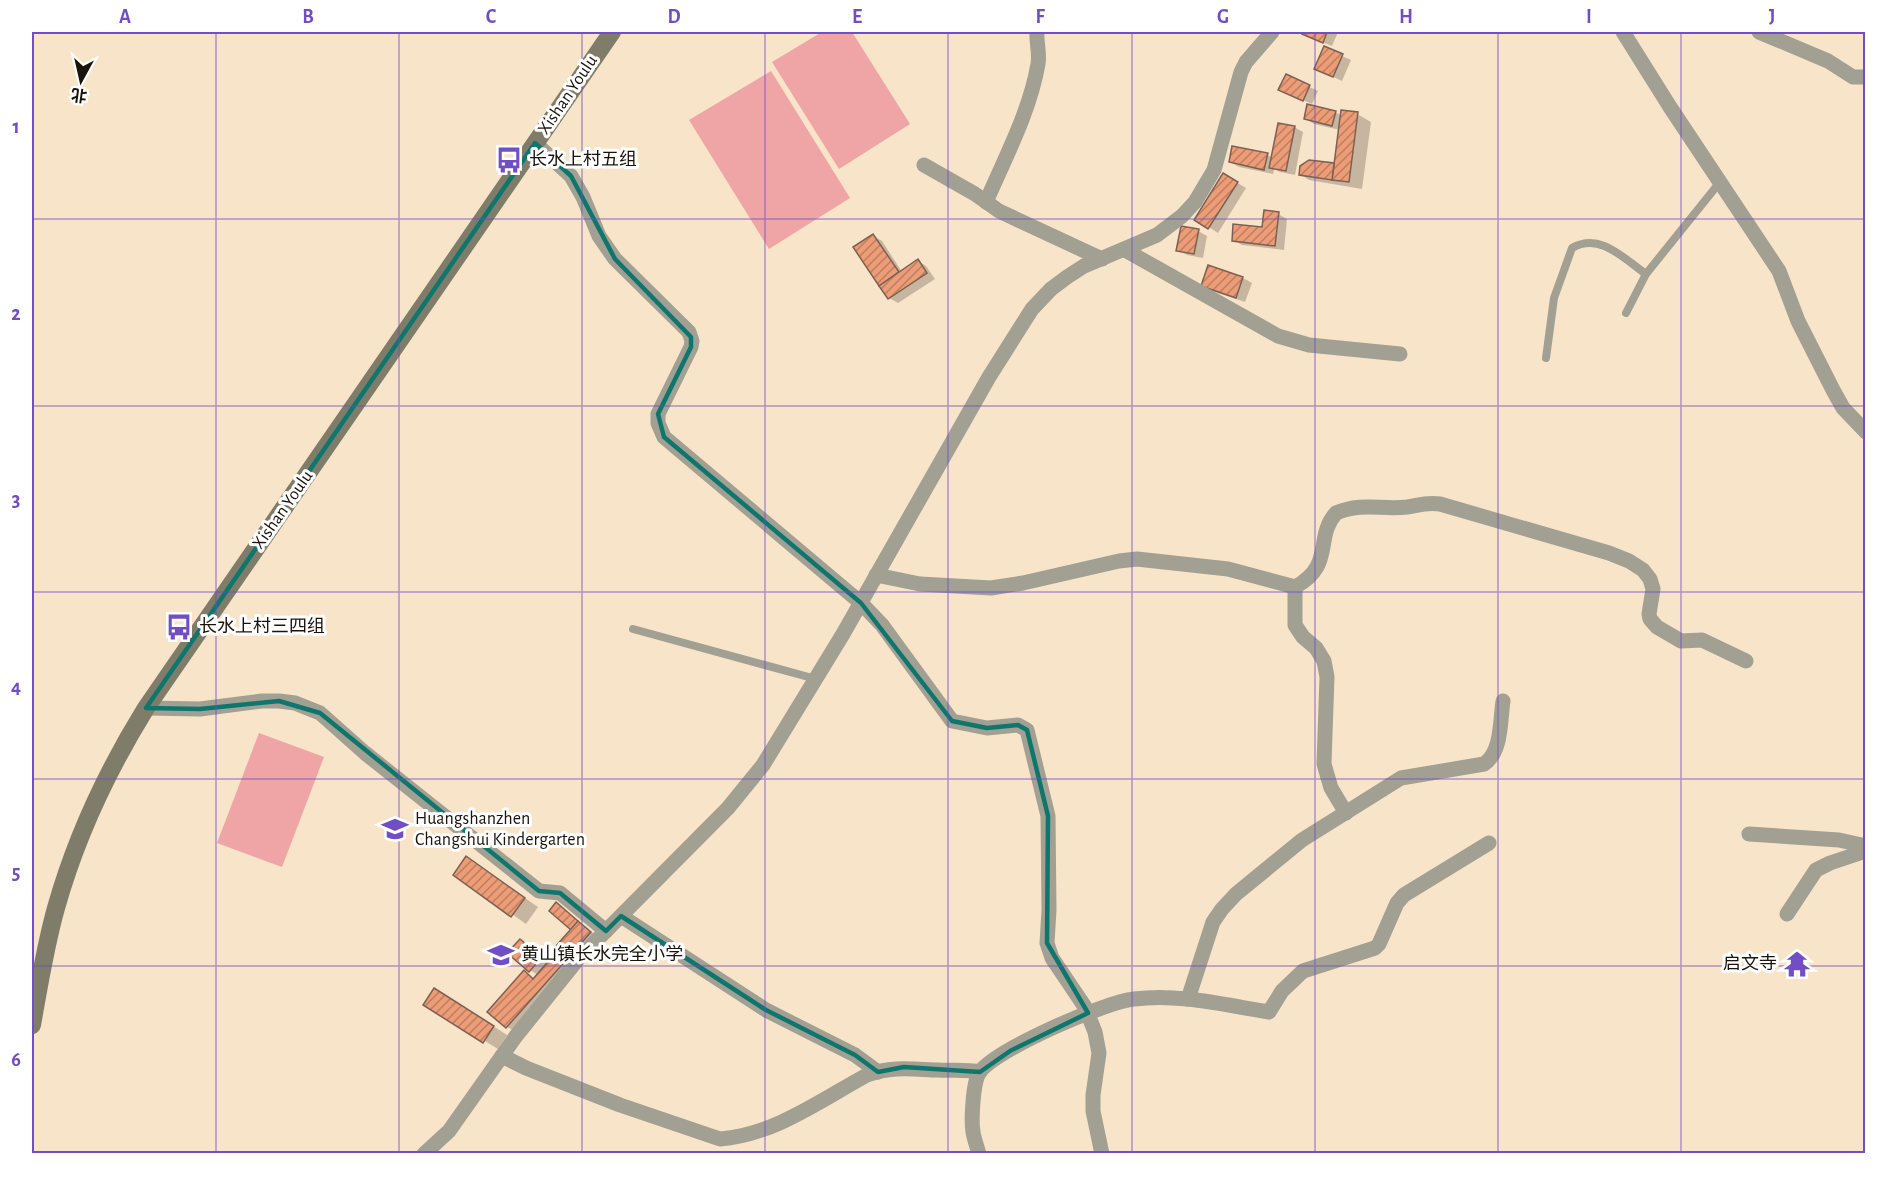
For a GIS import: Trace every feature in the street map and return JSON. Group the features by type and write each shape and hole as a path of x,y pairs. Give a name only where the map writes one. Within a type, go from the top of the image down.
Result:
{"street":[{"name":"Xishan Youlu","path":"32,1025 48,941 73,856 114,763 146,708 612,32"},
{"path":"986,202 1036,78 1039,60 1037,32"},
{"path":"423,1154 449,1131 546,997 578,959 746,787 763,765 861,603 1023,320 1051,289 1066,277 1084,266 1143,243 1170,226 1195,202 1206,187 1214,170 1241,72 1246,62 1272,32"},
{"path":"1623,32 1779,271 1798,321 1843,408 1866,432"},
{"path":"1759,32 1828,61 1853,76 1866,78"},
{"path":"535,143 565,168 571,176 583,197 599,236 615,259 689,332 691,348 658,414 658,423 664,437 861,603 882,624 952,721 987,728 1018,725 1027,730 1048,816 1047,944 1052,958 1088,1013 1095,1032 1099,1053 1093,1106 1102,1154"},
{"path":"924,165 999,211 1102,259"},
{"path":"1125,250 1278,336 1310,345 1400,354"},
{"path":"876,576 920,584 991,588 1137,559 1228,569 1295,587 1310,577 1320,563 1327,526 1336,513 1363,506 1407,507 1427,502 1609,553 1629,561 1643,570 1652,584 1653,594 1649,614 1653,623 1680,641 1702,640 1746,661"},
{"path":"1295,587 1294,625 1321,654 1326,669 1324,764 1331,788 1346,813"},
{"path":"146,708 200,710 262,701 279,701 295,703 320,713 365,753 539,891 560,892 606,931"},
{"path":"1188,999 1214,922 1236,894 1302,840 1401,778 1484,764 1495,753 1503,701"},
{"path":"1749,834 1839,840 1866,846"},
{"path":"979,1154 972,1129 975,1093 980,1072 987,1065 1071,1018 1131,999 1188,999 1269,1012 1282,991 1303,971 1375,948 1379,944 1397,903 1404,895 1489,843"},
{"path":"1787,914 1816,870 1866,851"},
{"path":"621,916 766,1010 855,1054 878,1072"},
{"path":"502,1056 526,1068 620,1105 720,1139 732,1138 783,1122 878,1072 904,1067 936,1070 965,1069 980,1072"}],"lane":[{"path":"1626,314 1646,274 1720,182"},
{"path":"1546,358 1554,298 1572,248 1581,242 1601,243 1646,274"},
{"path":"633,628 816,679"}],"highlighted area":[{"path":"535,143 571,176 615,259 691,337 691,347 658,414 664,437 861,603 952,721 987,728 1018,725 1027,730 1048,816 1047,943 1088,1013 1010,1051 980,1072 904,1067 878,1072 855,1055 766,1010 621,916 606,931 560,893 539,891 320,713 279,701 200,709 146,708"}],"shaded area":[{"path":"822,32 852,32 910,124 839,169 772,62"},
{"path":"771,71 850,198 769,249 689,120"},
{"path":"259,733 324,757 282,867 217,843"}],"building":[{"path":"1303,32 1327,32 1323,43 1302,34"},
{"path":"1324,46 1343,54 1333,77 1314,69"},
{"path":"1286,74 1310,85 1303,101 1278,90"},
{"path":"1307,104 1336,111 1332,126 1304,119"},
{"path":"1341,110 1358,112 1349,182 1332,180"},
{"path":"1278,123 1295,126 1286,171 1269,168"},
{"path":"1232,146 1268,153 1264,170 1229,162"},
{"path":"1309,160 1334,163 1332,180 1299,175 1300,166"},
{"path":"1223,173 1238,182 1208,229 1194,220"},
{"path":"1264,210 1279,212 1275,246 1232,241 1233,224 1262,227"},
{"path":"1181,226 1199,229 1194,254 1176,251"},
{"path":"873,234 899,272 879,286 853,247"},
{"path":"918,259 927,273 888,299 879,286"},
{"path":"1208,265 1243,277 1236,298 1201,286"},
{"path":"466,856 525,898 511,917 453,875"},
{"path":"556,902 578,921 571,930 549,911"},
{"path":"578,921 591,932 506,1028 487,1012 524,970 533,979 551,958 548,955"},
{"path":"520,939 542,957 529,972 507,953"},
{"path":"434,988 494,1026 483,1043 423,1005"}],"place":[{"name":"长水上村五组","path":"509,160"},
{"name":"长水上村三四组","path":"179,627"},
{"name":"Huangshanzhen Changshui Kindergarten","path":"395,829"},
{"name":"黄山镇长水完全小学","path":"501,955"},
{"name":"启文寺","path":"1797,964"}]}
